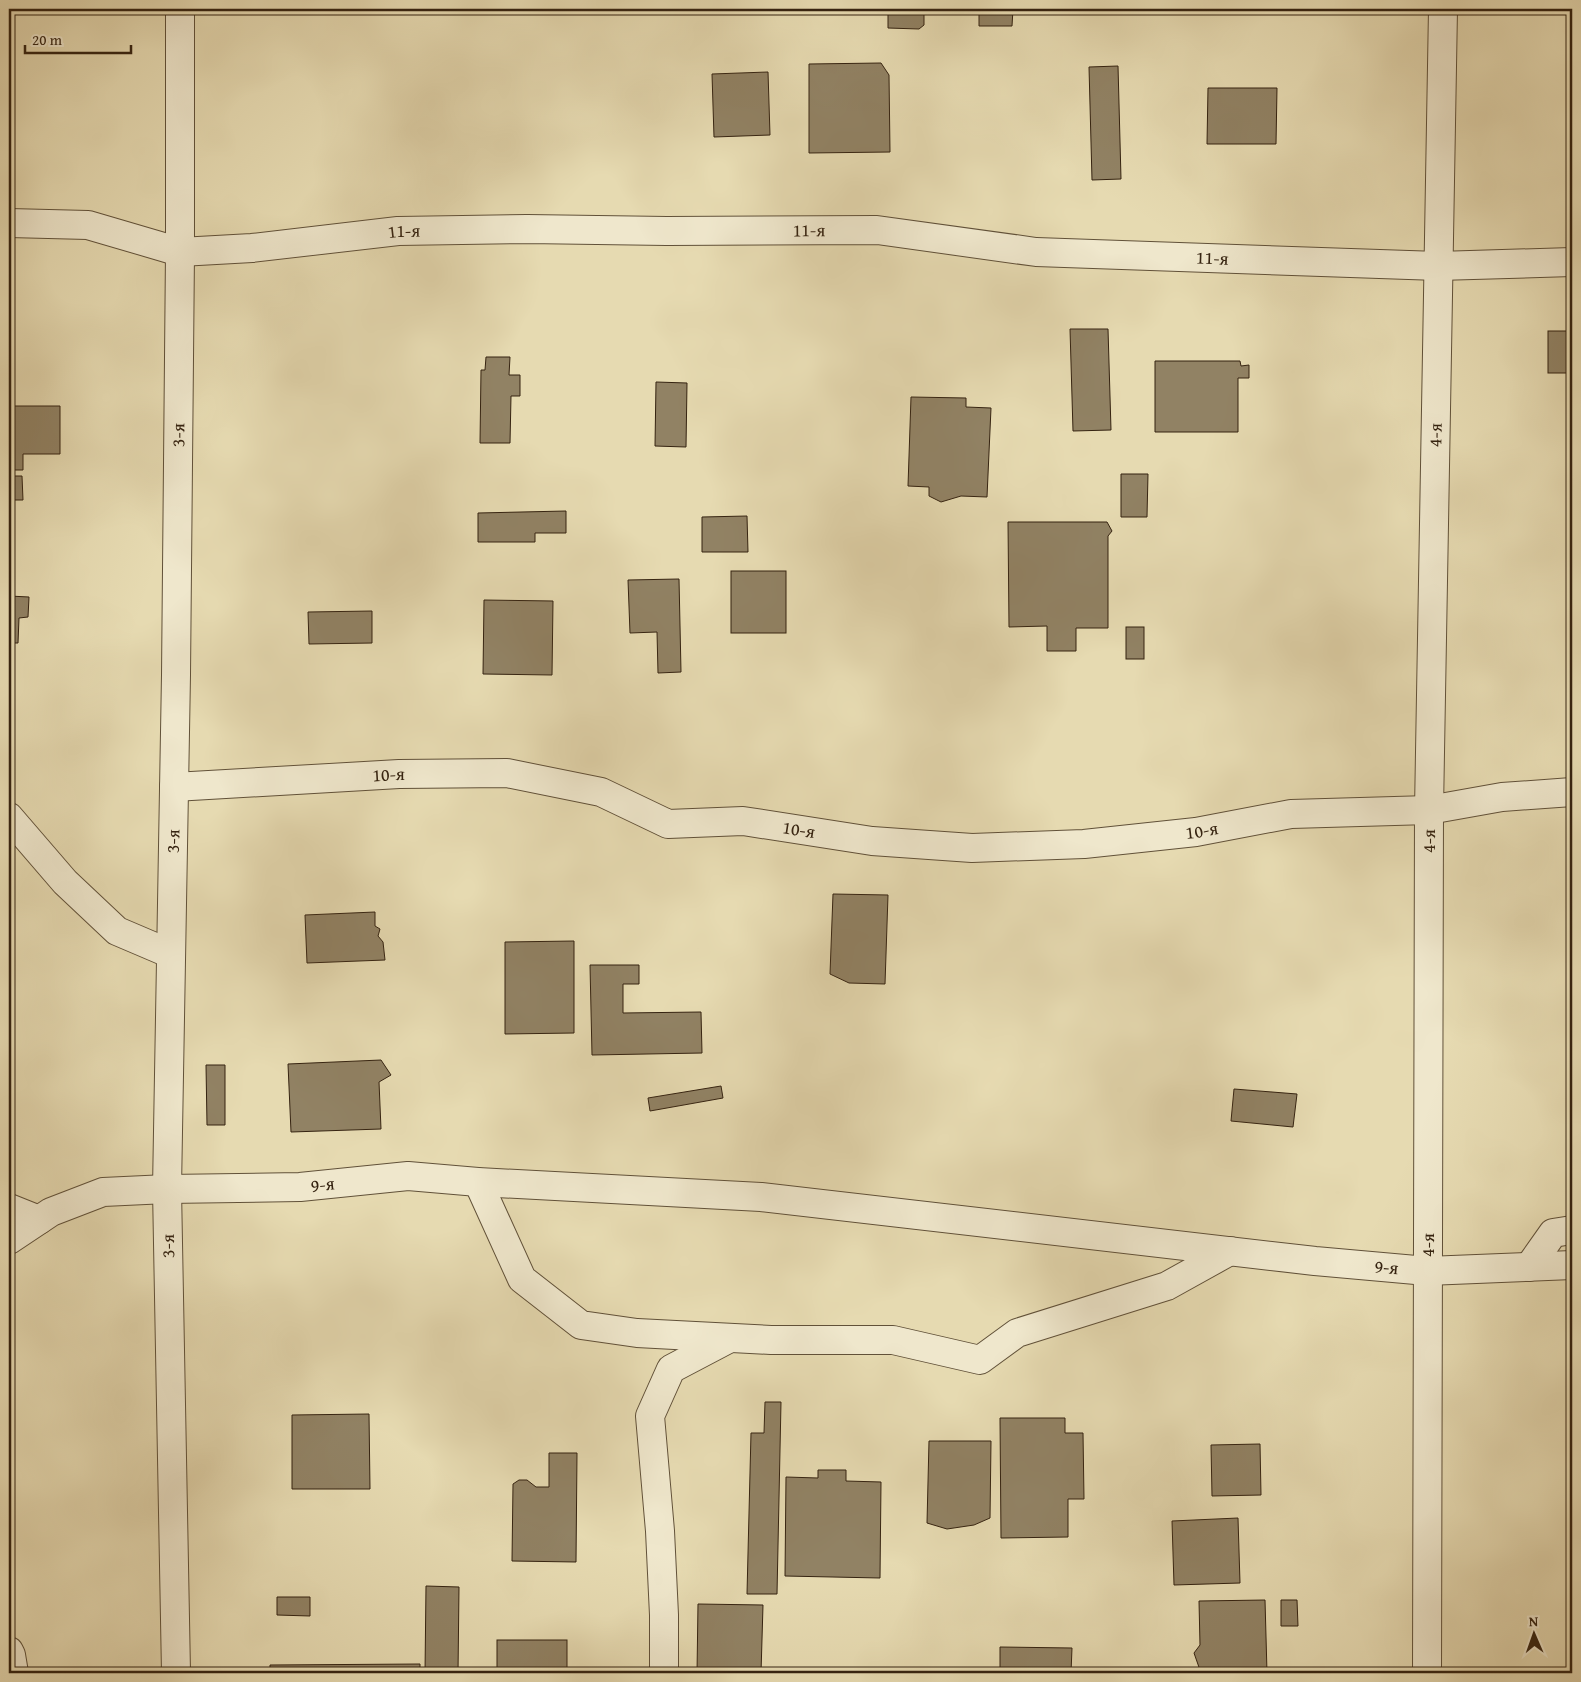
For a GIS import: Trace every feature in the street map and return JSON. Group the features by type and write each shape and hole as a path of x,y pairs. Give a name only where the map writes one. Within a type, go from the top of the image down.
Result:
{"street":[{"name":"3-я","path":"176,1673 167,1189 180,252 180,9"},
{"name":"4-я","path":"1427,1673 1429,810 1443,9"},
{"name":"11-я","path":"9,223 88,225 180,252 252,248 398,231 527,229 666,231 877,230 1036,252 1438,266 1572,262"},
{"name":"10-я","path":"174,787 399,774 506,773 601,792 668,824 743,821 872,841 972,848 1084,844 1196,832 1291,814 1429,810 1502,797 1572,792"},
{"path":"9,817 66,882 117,931 171,954"},
{"name":"9-я","path":"9,1240 51,1212 103,1192 300,1187 408,1176 478,1182 761,1197 1315,1261 1427,1271 1572,1265"},
{"path":"478,1182 522,1279 581,1324 637,1333 771,1340 893,1340 980,1360 1017,1333 1167,1286 1230,1251"},
{"path":"9,1208 39,1220"},
{"path":"1529,1267 1553,1233 1572,1230"},
{"path":"664,1673 664,1615 660,1531 650,1416 671,1369 731,1338"},
{"path":"9,1651 14,1673"}],"building":[{"path":"888,9 924,9 924,25 919,29 888,28"},
{"path":"979,9 1013,9 1012,26 979,26"},
{"path":"9,13 14,13 13,63 9,63"},
{"path":"881,63 889,75 890,152 809,153 809,64"},
{"path":"1118,66 1121,179 1092,180 1089,67"},
{"path":"768,72 770,135 714,137 712,74"},
{"path":"1208,88 1277,88 1276,144 1207,144"},
{"path":"1070,329 1108,329 1111,430 1073,431"},
{"path":"1548,331 1572,331 1572,373 1548,373"},
{"path":"486,357 510,357 509,375 520,375 520,396 511,396 510,443 480,443 481,370 485,370"},
{"path":"1155,361 1240,361 1241,366 1249,365 1249,378 1238,378 1238,432 1155,432"},
{"path":"656,382 687,383 686,447 655,446"},
{"path":"911,397 966,398 966,407 991,408 987,497 961,496 941,502 929,496 929,487 908,486"},
{"path":"9,406 60,406 60,454 23,454 23,470 9,470"},
{"path":"1121,474 1148,474 1147,517 1121,517"},
{"path":"9,476 22,476 23,500 9,500"},
{"path":"566,511 566,533 535,533 535,542 478,542 478,513"},
{"path":"747,516 748,552 702,552 702,517"},
{"path":"1008,522 1107,522 1112,531 1108,536 1108,628 1076,628 1076,651 1047,651 1047,626 1009,627"},
{"path":"731,571 786,571 786,633 731,633"},
{"path":"679,579 681,672 658,673 657,632 630,633 628,580"},
{"path":"9,596 29,597 28,617 19,618 18,643 12,643 11,681 9,681"},
{"path":"484,600 553,601 552,675 483,674"},
{"path":"372,611 372,643 309,644 308,612"},
{"path":"1126,627 1144,627 1144,659 1126,659"},
{"path":"833,894 888,895 885,984 849,983 830,974"},
{"path":"375,912 375,926 380,929 378,936 383,942 385,960 307,963 305,915"},
{"path":"574,941 574,1033 505,1034 505,942"},
{"path":"590,965 639,965 639,984 623,984 623,1013 701,1012 702,1053 592,1055"},
{"path":"1572,1039 1572,1066 1568,1066 1567,1040"},
{"path":"381,1060 391,1075 379,1082 381,1129 291,1132 288,1064"},
{"path":"206,1065 225,1065 225,1125 207,1125"},
{"path":"721,1086 723,1098 650,1111 648,1098"},
{"path":"1234,1089 1297,1094 1293,1127 1231,1121"},
{"path":"765,1402 781,1402 777,1594 747,1594 751,1433 764,1433"},
{"path":"369,1414 370,1489 292,1489 292,1415"},
{"path":"1000,1418 1065,1418 1065,1433 1083,1433 1084,1499 1068,1499 1068,1537 1001,1538"},
{"path":"929,1441 991,1441 990,1518 974,1525 947,1529 927,1523"},
{"path":"1260,1444 1261,1495 1212,1496 1211,1445"},
{"path":"549,1453 577,1453 576,1562 512,1561 513,1484 519,1480 527,1480 536,1487 549,1487"},
{"path":"818,1470 846,1470 846,1481 881,1482 880,1578 785,1576 786,1477 818,1478"},
{"path":"1238,1518 1240,1583 1174,1585 1172,1521"},
{"path":"426,1586 459,1587 458,1673 425,1673"},
{"path":"277,1597 310,1597 310,1616 277,1615"},
{"path":"1265,1600 1267,1673 1201,1673 1194,1653 1200,1645 1199,1601"},
{"path":"1281,1600 1297,1600 1298,1626 1281,1626"},
{"path":"698,1604 763,1605 761,1673 697,1673"},
{"path":"497,1640 567,1640 567,1673 497,1673"},
{"path":"1000,1647 1072,1648 1071,1673 1000,1673"},
{"path":"420,1664 420,1673 270,1673 270,1665"},
{"path":"897,1670 969,1671 969,1673 897,1673"}]}
